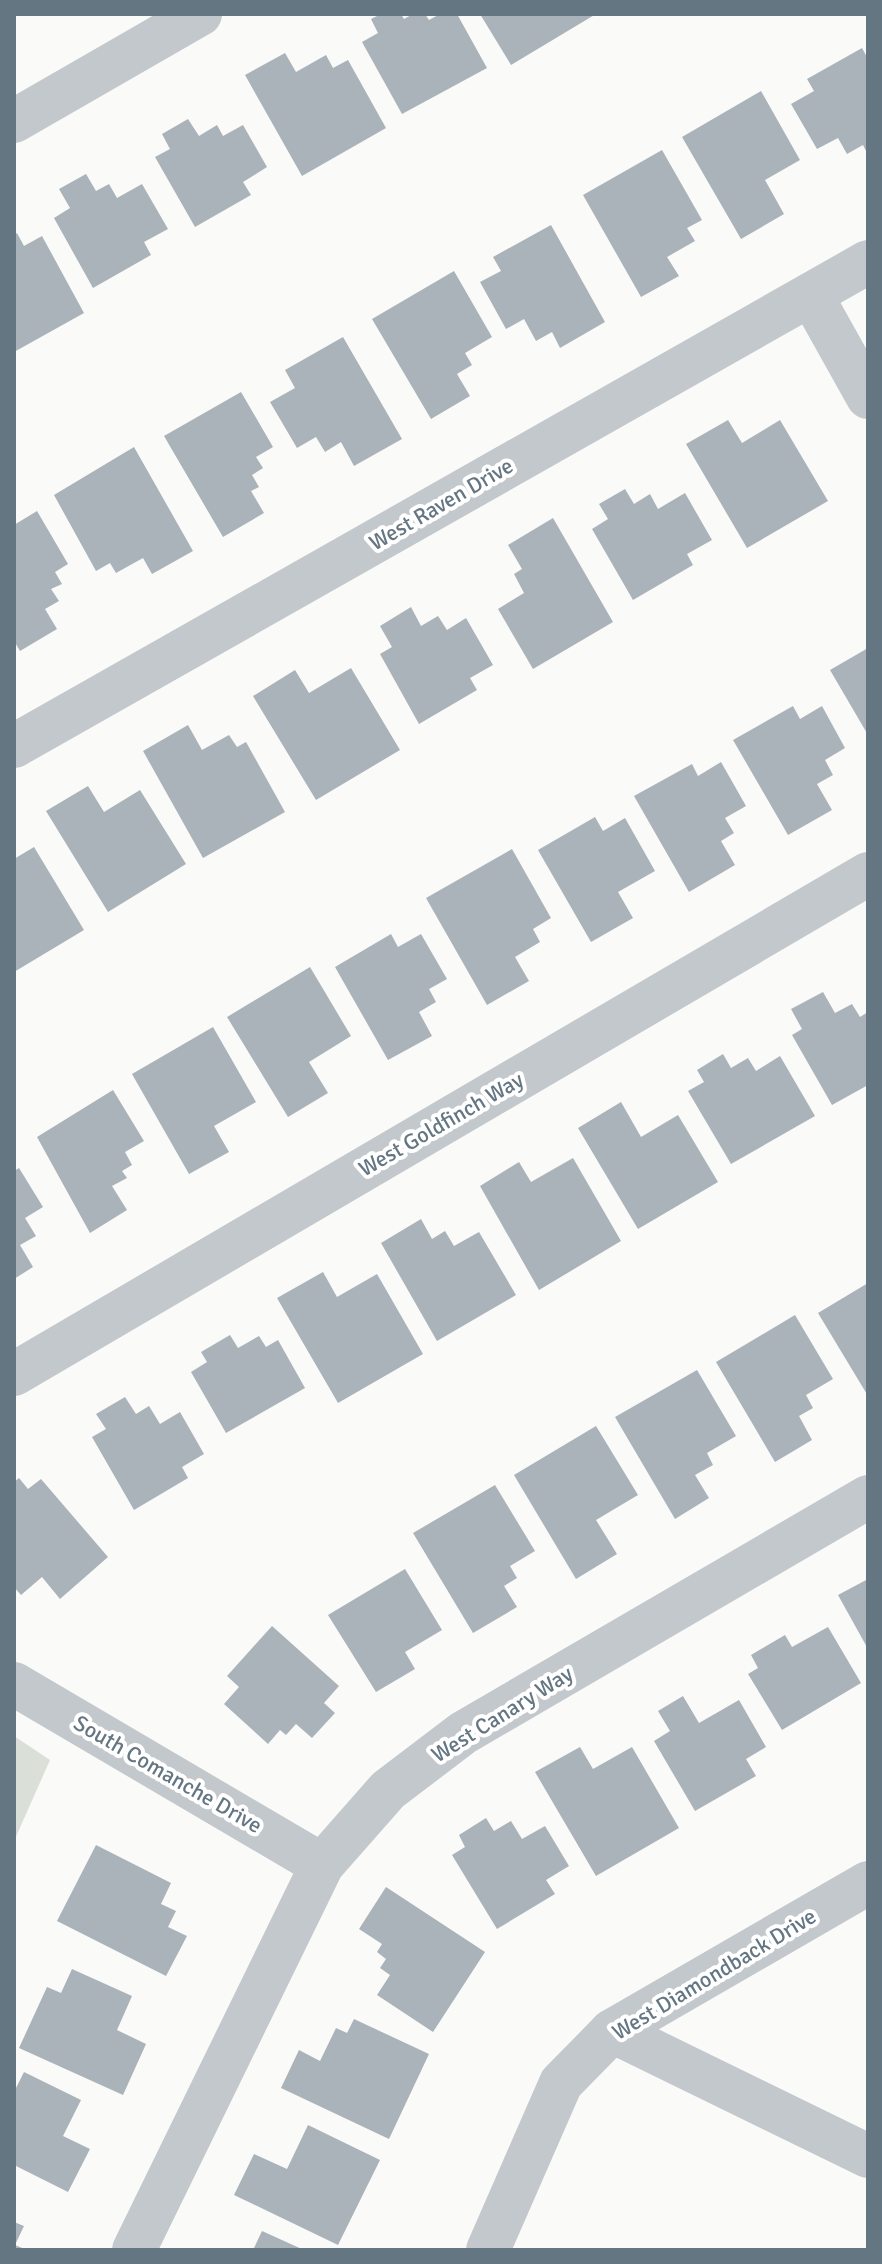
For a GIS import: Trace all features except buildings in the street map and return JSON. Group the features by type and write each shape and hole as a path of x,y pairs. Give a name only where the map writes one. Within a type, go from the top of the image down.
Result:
{"street":[{"path":"14,121 200,14"},
{"name":"West Raven Drive","path":"14,746 868,262"},
{"path":"811,295 868,397"},
{"name":"West Goldfinch Way","path":"14,1374 868,874"},
{"name":"West Canary Way","path":"134,2250 322,1865 388,1790 463,1733 868,1497"},
{"name":"South Comanche Drive","path":"14,1684 322,1865"},
{"name":"West Diamondback Drive","path":"488,2250 561,2083 612,2031 868,1883"},
{"path":"612,2031 868,2156"}],"shaded area":[{"path":"14,1736 50,1760 14,1841"}]}
